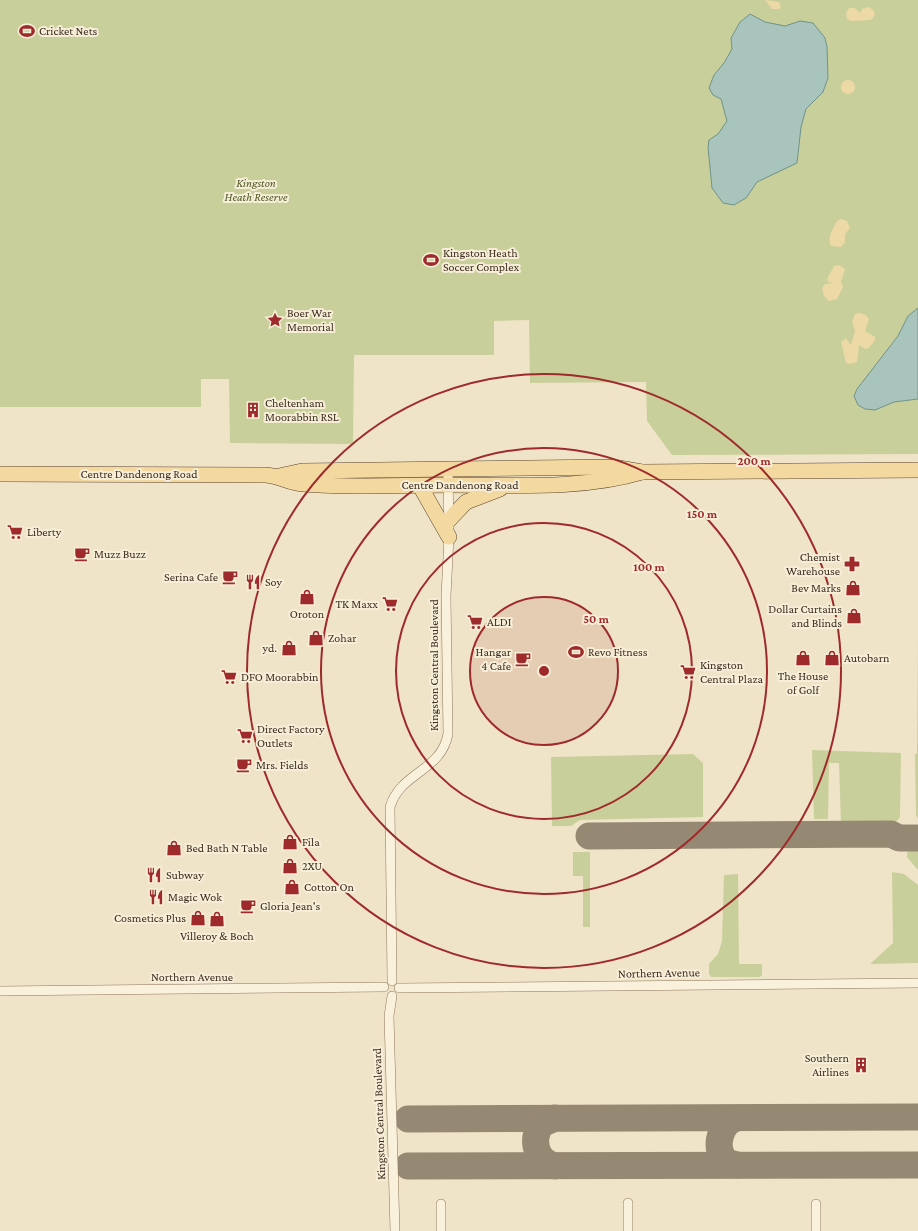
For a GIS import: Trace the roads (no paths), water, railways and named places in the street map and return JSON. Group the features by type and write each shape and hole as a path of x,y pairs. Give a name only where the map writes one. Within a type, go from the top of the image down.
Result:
{"main road":[{"name":"Centre Dandenong Road","path":"0,474 207,474 279,476 302,471 612,467 642,472 918,470"},
{"name":"Centre Dandenong Road","path":"279,476 302,484 420,486 510,485 615,480 642,472"},
{"path":"448,521 466,502 510,485"},
{"path":"420,486 449,537"}],"street":[{"name":"Kingston Central Boulevard","path":"388,984 389,812 393,797 401,785 437,758 447,739 446,577 449,537 448,469"},
{"path":"396,982 399,988 398,993 392,996 386,994 388,984 396,982"},
{"name":"Northern Avenue","path":"399,988 918,983"},
{"name":"Northern Avenue","path":"0,991 388,984"},
{"name":"Kingston Central Boulevard","path":"392,996 389,1016 395,1231"},
{"path":"628,1203 628,1231"},
{"path":"441,1204 441,1231"},
{"path":"816,1204 816,1231"}],"water":[{"path":"750,14 765,22 785,26 800,21 813,23 825,38 827,47 828,78 823,92 806,109 801,127 797,163 757,182 746,198 734,205 723,203 712,188 708,147 709,140 718,134 727,121 721,99 713,95 709,88 714,75 724,63 732,49 731,38 740,22"},
{"path":"918,308 918,399 894,402 875,410 865,409 858,405 854,396 857,389 898,336 908,316"}],"place":[{"name":"Cricket Nets","path":"27,31"},
{"name":"Kingston Heath Soccer Complex","path":"431,260"},
{"name":"Boer War Memorial","path":"275,320"},
{"name":"Cheltenham Moorabbin RSL","path":"253,410"},
{"name":"Liberty","path":"15,532"},
{"name":"Muzz Buzz","path":"82,554"},
{"name":"Chemist Warehouse","path":"852,564"},
{"name":"Serina Cafe","path":"230,577"},
{"name":"Soy","path":"253,582"},
{"name":"Bev Marks","path":"853,588"},
{"name":"Oroton","path":"307,597"},
{"name":"TK Maxx","path":"390,604"},
{"name":"Dollar Curtains and Blinds","path":"854,616"},
{"name":"ALDI","path":"475,622"},
{"name":"Zohar","path":"316,638"},
{"name":"yd.","path":"289,648"},
{"name":"Revo Fitness","path":"576,652"},
{"name":"The House of Golf","path":"803,658"},
{"name":"Autobarn","path":"832,658"},
{"name":"Hangar 4 Cafe","path":"523,659"},
{"name":"Kingston Central Plaza","path":"688,672"},
{"name":"DFO Moorabbin","path":"229,677"},
{"name":"Direct Factory Outlets","path":"245,736"},
{"name":"Mrs. Fields","path":"244,765"},
{"name":"Fila","path":"290,842"},
{"name":"Bed Bath N Table","path":"174,848"},
{"name":"2XU","path":"290,866"},
{"name":"Subway","path":"154,875"},
{"name":"Cotton On","path":"292,887"},
{"name":"Magic Wok","path":"156,897"},
{"name":"Gloria Jean's","path":"248,906"},
{"name":"Cosmetics Plus","path":"198,918"},
{"name":"Villeroy & Boch","path":"217,919"},
{"name":"Southern Airlines","path":"861,1065"}],"park label":[{"name":"Kingston Heath Reserve","path":"256,190"}]}
